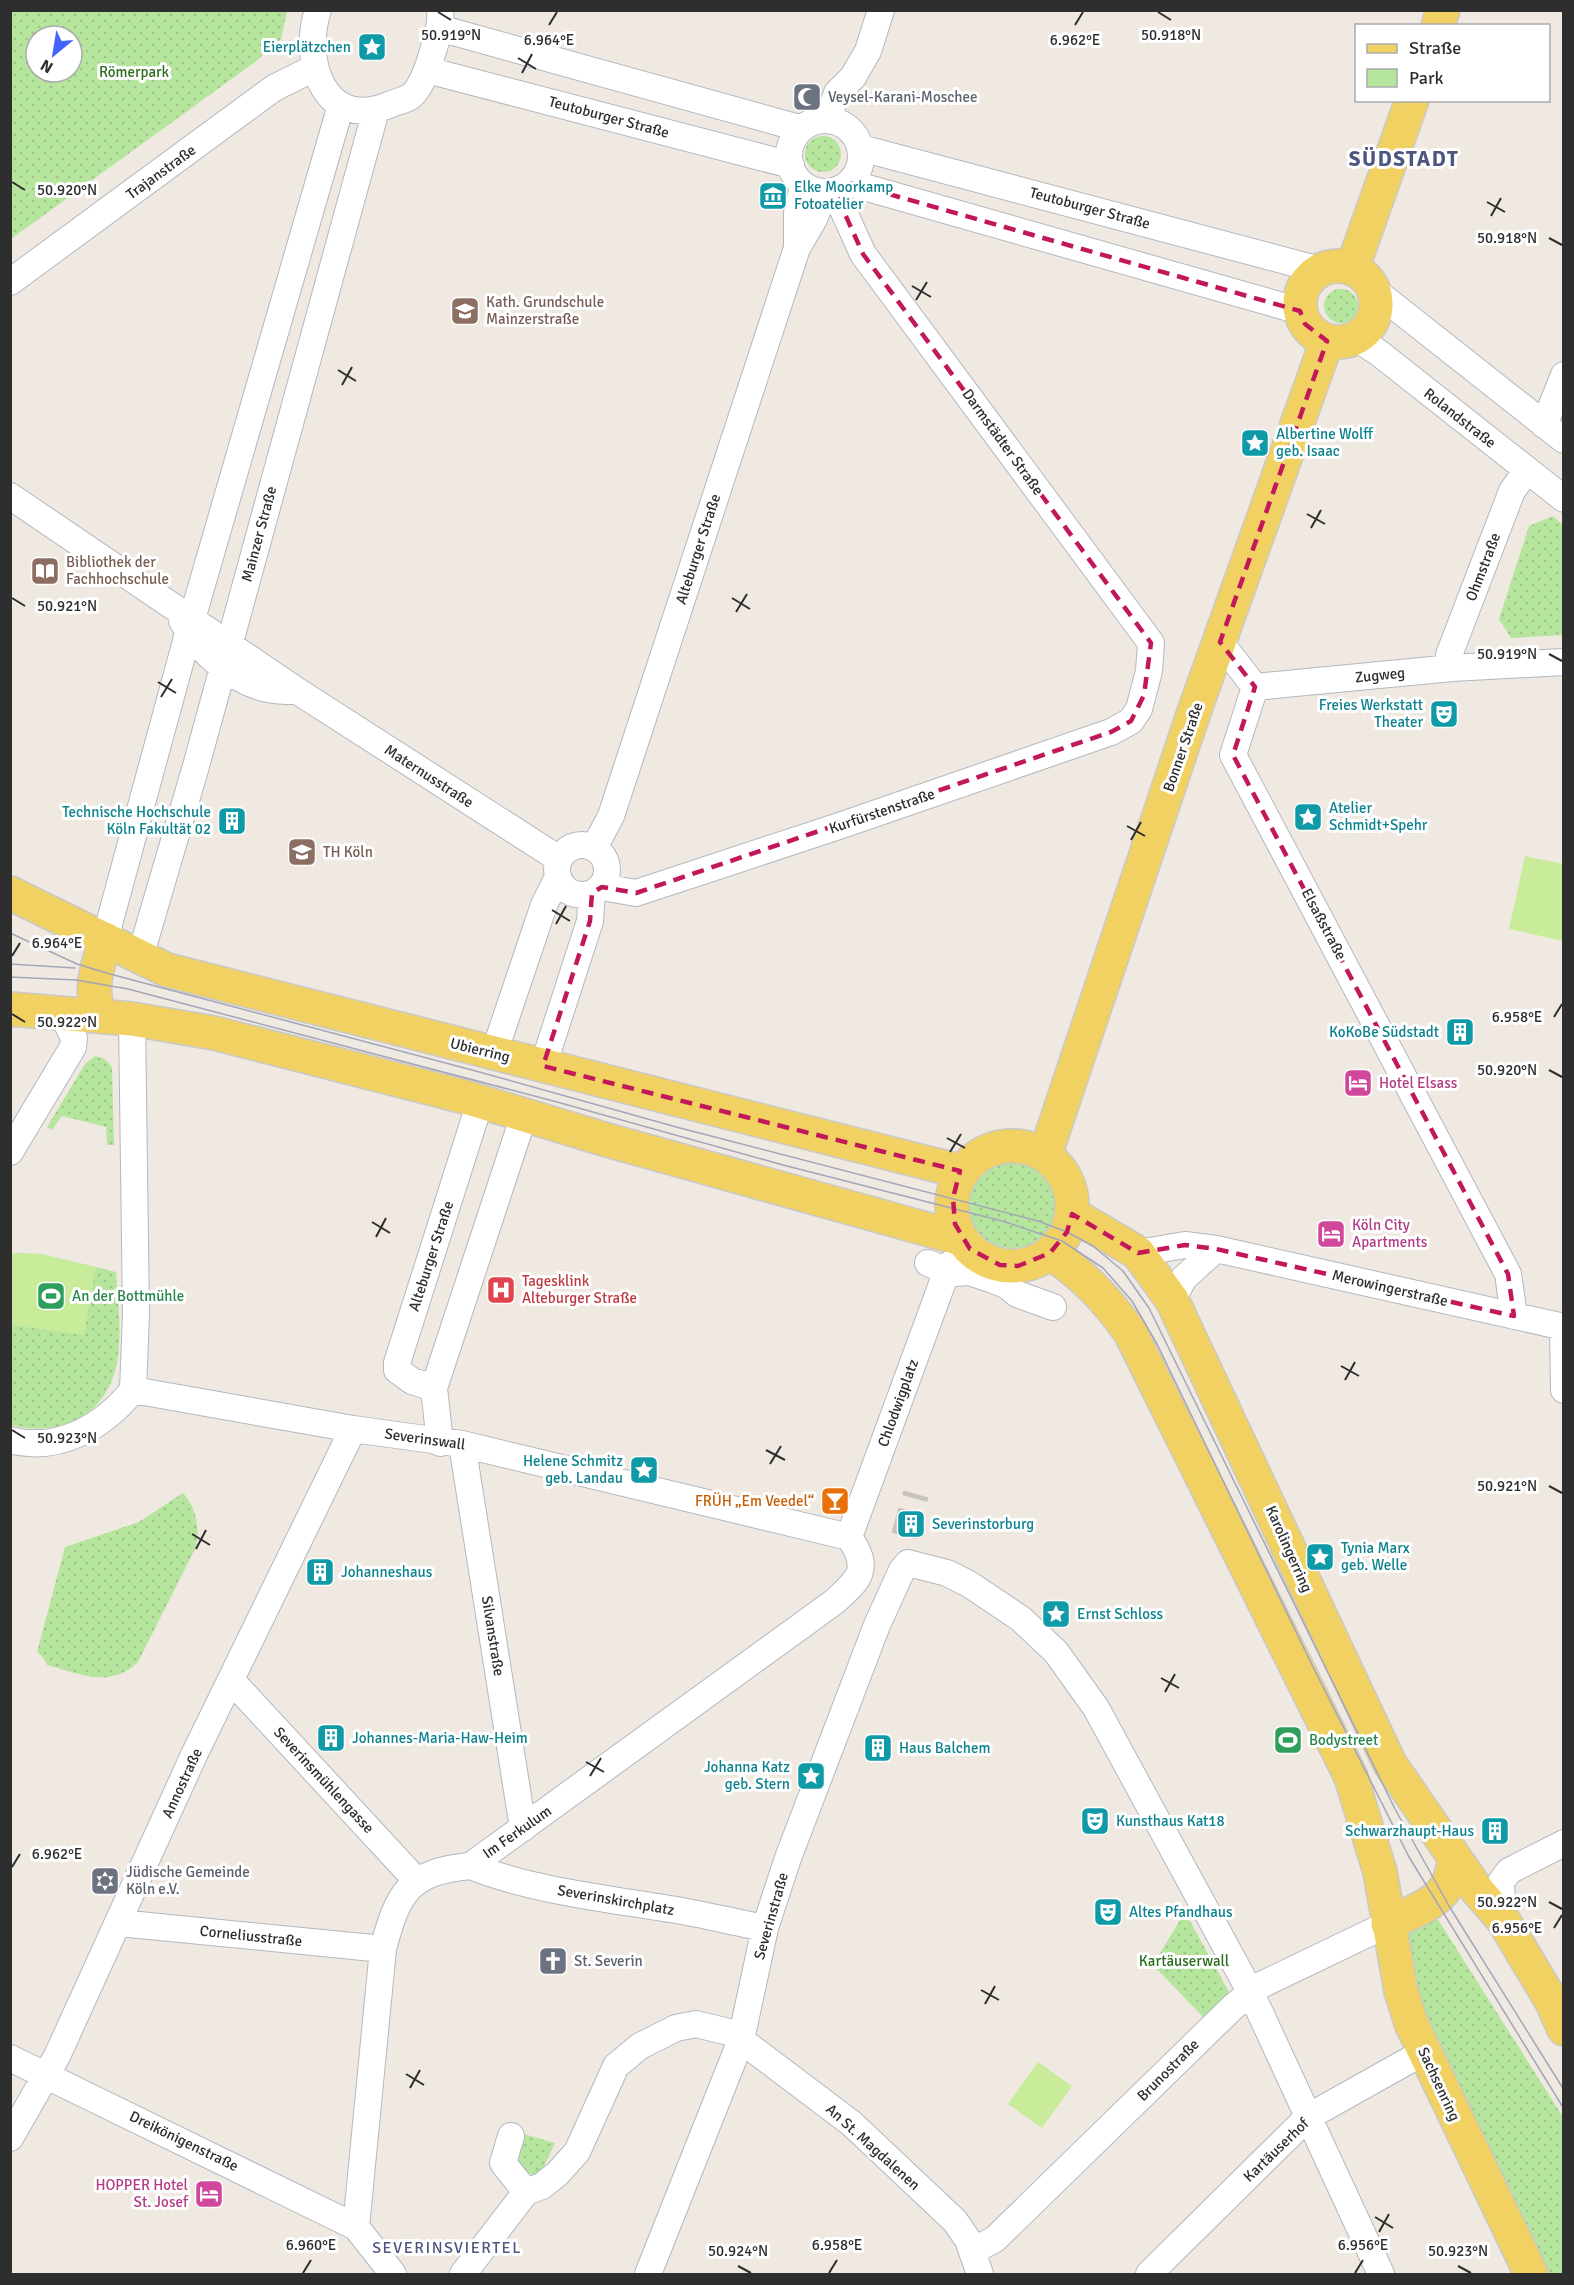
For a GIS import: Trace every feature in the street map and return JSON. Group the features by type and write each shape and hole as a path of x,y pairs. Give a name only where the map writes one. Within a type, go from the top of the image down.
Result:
{"main road":[{"name":"Bonner Straße","path":"1045,1155 1220,642 1341,340 1373,321 1377,306 1363,279 1411,102"},
{"path":"1341,340 1314,334 1305,324 1300,311 1303,289 1320,270 1339,266 1363,279"},
{"name":"Ubierring","path":"10,893 140,957 183,974 963,1172"},
{"path":"105,939 94,982 94,1000 118,1018"},
{"path":"10,1009 118,1018 214,1033 480,1101 952,1255 984,1259 1009,1266 1035,1262 1050,1253 1067,1232 1072,1214 1071,1192 1065,1177 1045,1155 1023,1147 1000,1147 979,1156 963,1172 956,1184 952,1209 955,1224 952,1255"},
{"name":"Karolingerring","path":"1072,1214 1138,1253 1172,1300 1390,1764 1454,1857 1496,1912"},
{"name":"Sachsenring","path":"1050,1253 1074,1268 1103,1296 1130,1332 1351,1777 1367,1822 1382,1882 1401,1991 1424,2052 1531,2274"},
{"path":"1388,1924 1442,1894 1451,1879 1454,1857"},
{"path":"1496,1912 1560,2009"}],"street":[{"path":"318,10 312,47 314,68 322,90 341,105 376,110 411,96 427,70 439,19 800,128 814,120 845,132"},
{"name":"Alteburger Straße","path":"821,183 858,173 861,161 845,132 854,98 853,77 868,51 881,10"},
{"name":"Trajanstraße","path":"10,282 274,88 314,68"},
{"name":"Teutoburger Straße","path":"427,70 821,183 1300,311"},
{"path":"105,939 185,621 341,105"},
{"name":"Mainzer Straße","path":"140,957 196,766 376,110"},
{"name":"Alteburger Straße","path":"800,128 790,145 788,156 821,183"},
{"name":"Teutoburger Straße","path":"845,132 1320,270"},
{"name":"Alteburger Straße","path":"594,848 611,816 797,248 814,219 821,183"},
{"name":"Darmstädter Straße","path":"821,183 863,254 1151,643 1144,695"},
{"path":"1363,279 1554,433"},
{"name":"Rolandstraße","path":"1341,340 1379,353 1563,499"},
{"path":"1554,433 1563,375"},
{"name":"Ohmstraße","path":"1452,668 1449,655 1512,491 1527,470"},
{"name":"Maternusstraße","path":"10,496 185,621 225,655 245,682 268,690 299,692 558,868"},
{"path":"1220,642 1255,687"},
{"name":"Zugweg","path":"1255,687 1452,668 1563,662"},
{"name":"Elsaßstraße","path":"1255,687 1233,755 1450,1155 1508,1274 1514,1316"},
{"name":"Kurfürstenstraße","path":"597,890 636,893 843,825 1111,732 1131,721 1144,695"},
{"path":"494,1053 558,868 574,846 594,848 606,860 608,869 597,890 590,921 543,1066"},
{"path":"558,868 572,894 597,890"},
{"path":"10,1152 73,1047 74,1038 62,1014"},
{"path":"10,1440 41,1443 88,1430 106,1419 133,1390 135,1314 118,1018"},
{"name":"Alteburger Straße","path":"434,1388 402,1376 396,1370 397,1362 480,1101"},
{"path":"451,1443 434,1388 524,1115"},
{"name":"Merowingerstraße","path":"1138,1253 1185,1245 1215,1249 1563,1327"},
{"path":"1172,1300 1184,1278 1215,1249"},
{"path":"952,1255 954,1273 969,1272 991,1287 1006,1285 1017,1294 1053,1306"},
{"name":"Chlodwigplatz","path":"849,1537 952,1255"},
{"path":"1563,1327 1563,1390"},
{"name":"Severinswall","path":"133,1390 353,1429 451,1443 849,1537"},
{"name":"Annostraße","path":"10,2138 57,2056 194,1755 353,1429"},
{"name":"Silvanstraße","path":"451,1443 523,1828"},
{"name":"Im Ferkulum","path":"356,2227 383,1949 394,1908 416,1880 439,1869 470,1866 834,1602 858,1579 862,1569 859,1550 849,1537"},
{"name":"Severinstraße","path":"648,2274 741,2037 765,1928 788,1858 877,1625 902,1570 908,1563 947,1573 989,1595 1021,1619 1056,1652 1096,1708 1251,1993"},
{"name":"Severinsmühlengasse","path":"231,1680 416,1880"},
{"path":"1496,1912 1501,1882 1509,1871 1563,1843"},
{"name":"Severinskirchplatz","path":"470,1866 492,1875 601,1900 670,1909 765,1928"},
{"name":"Corneliusstraße","path":"119,1923 383,1949"},
{"name":"Brunostraße","path":"976,2263 995,2239 1234,2006 1261,1985 1388,1924"},
{"path":"1251,1993 1381,2274"},
{"path":"463,2274 526,2192 549,2180 577,2152 616,2066 640,2046 676,2028 696,2024 741,2037"},
{"name":"An St. Magdalenen","path":"741,2037 851,2123 955,2221 976,2263"},
{"name":"Kartäuserhof","path":"1149,2274 1308,2117 1424,2052"},
{"name":"Dreikönigenstraße","path":"10,2058 356,2227"},
{"path":"511,2136 503,2163 526,2192"},
{"path":"356,2227 393,2274"}],"highlighted area":[{"path":"850,183 1300,311 1305,324 1327,341 1220,642 1255,687 1233,755 1508,1274 1514,1316 1216,1249 1185,1245 1138,1253 1072,1214 1067,1232 1050,1253 1018,1266 1000,1265 970,1249 955,1224 953,1198 960,1171 543,1066 590,921 592,893 602,887 636,893 1111,732 1131,721 1144,695 1151,643 863,254 835,192"}],"green space":[{"name":"Römerpark","path":"11,10 287,10 281,39 255,62 11,239"},
{"path":"823,136 835,142 841,154 835,166 823,172 811,166 805,154 811,142"},
{"path":"1341,289 1353,294 1358,306 1353,318 1341,323 1329,318 1324,306 1329,294"},
{"path":"1553,516 1563,525 1563,635 1511,638 1499,619 1529,526"},
{"path":"1525,856 1563,864 1563,941 1509,929"},
{"path":"95,1056 105,1059 112,1067 114,1145 107,1145 106,1127 62,1116 52,1130 47,1127 85,1064"},
{"path":"1013,1160 1031,1164 1046,1174 1056,1189 1060,1207 1056,1225 1046,1240 1031,1250 1013,1254 995,1250 980,1240 970,1225 966,1207 970,1189 980,1174 995,1164"},
{"path":"10,1253 41,1254 116,1272 120,1333 115,1373 107,1391 95,1406 70,1423 37,1429 11,1425"},
{"name":"An der Bottmühle","path":"11,1253 41,1254 96,1267 84,1335 11,1325"},
{"path":"183,1493 196,1518 196,1547 138,1662 117,1675 106,1677 83,1675 47,1665 37,1652 65,1547 139,1522"},
{"name":"Kartäuserwall","path":"1185,1912 1230,1994 1205,2019 1153,1965"},
{"path":"1437,1918 1563,2117 1563,2274 1540,2274 1423,2027 1397,1940"},
{"path":"1038,2062 1072,2086 1042,2128 1008,2104"},
{"path":"524,2134 555,2143 539,2177 514,2168"}],"tunnel":[{"path":"904,1536 916,1494"}],"tram line":[{"path":"10,933 77,964 110,974 680,1128 1038,1221 1067,1232 1093,1246 1123,1271 1149,1308 1395,1809 1449,1906 1564,2090"},
{"path":"10,964 75,968"},
{"path":"10,977 76,980 128,989 557,1102 783,1165 1002,1221 1062,1241 1103,1268 1132,1301 1157,1344 1313,1667 1409,1857 1564,2109"}],"place":[{"name":"Eierplätzchen","path":"372,47"},
{"name":"Veysel-Karani-Moschee","path":"807,97"},
{"name":"Elke Moorkamp Fotoatelier","path":"773,196"},
{"name":"Kath. Grundschule Mainzerstraße","path":"465,311"},
{"name":"Albertine Wolff geb. Isaac","path":"1255,443"},
{"name":"Bibliothek der Fachhochschule","path":"45,571"},
{"name":"Freies Werkstatt Theater","path":"1444,714"},
{"name":"Atelier Schmidt+Spehr","path":"1308,817"},
{"name":"Technische Hochschule Köln Fakultät 02","path":"232,821"},
{"name":"TH Köln","path":"302,852"},
{"name":"KoKoBe Südstadt","path":"1460,1032"},
{"name":"Hotel Elsass","path":"1358,1083"},
{"name":"Köln City Apartments","path":"1331,1234"},
{"name":"Tagesklink Alteburger Straße","path":"501,1290"},
{"name":"An der Bottmühle","path":"51,1296"},
{"name":"Helene Schmitz geb. Landau","path":"644,1470"},
{"name":"FRÜH „Em Veedel“","path":"835,1501"},
{"name":"Severinstorburg","path":"911,1524"},
{"name":"Tynia Marx geb. Welle","path":"1320,1557"},
{"name":"Johanneshaus","path":"320,1572"},
{"name":"Ernst Schloss","path":"1056,1614"},
{"name":"Johannes-Maria-Haw-Heim","path":"331,1738"},
{"name":"Bodystreet","path":"1288,1740"},
{"name":"Haus Balchem","path":"878,1748"},
{"name":"Johanna Katz geb. Stern","path":"811,1776"},
{"name":"Kunsthaus Kat18","path":"1095,1821"},
{"name":"Schwarzhaupt-Haus","path":"1495,1831"},
{"name":"Jüdische Gemeinde Köln e.V.","path":"105,1881"},
{"name":"Altes Pfandhaus","path":"1108,1912"},
{"name":"St. Severin","path":"553,1961"},
{"name":"HOPPER Hotel St. Josef","path":"209,2194"}],"district":[{"name":"SÜDSTADT","path":"1404,159"},
{"name":"SEVERINSVIERTEL","path":"447,2248"}]}
